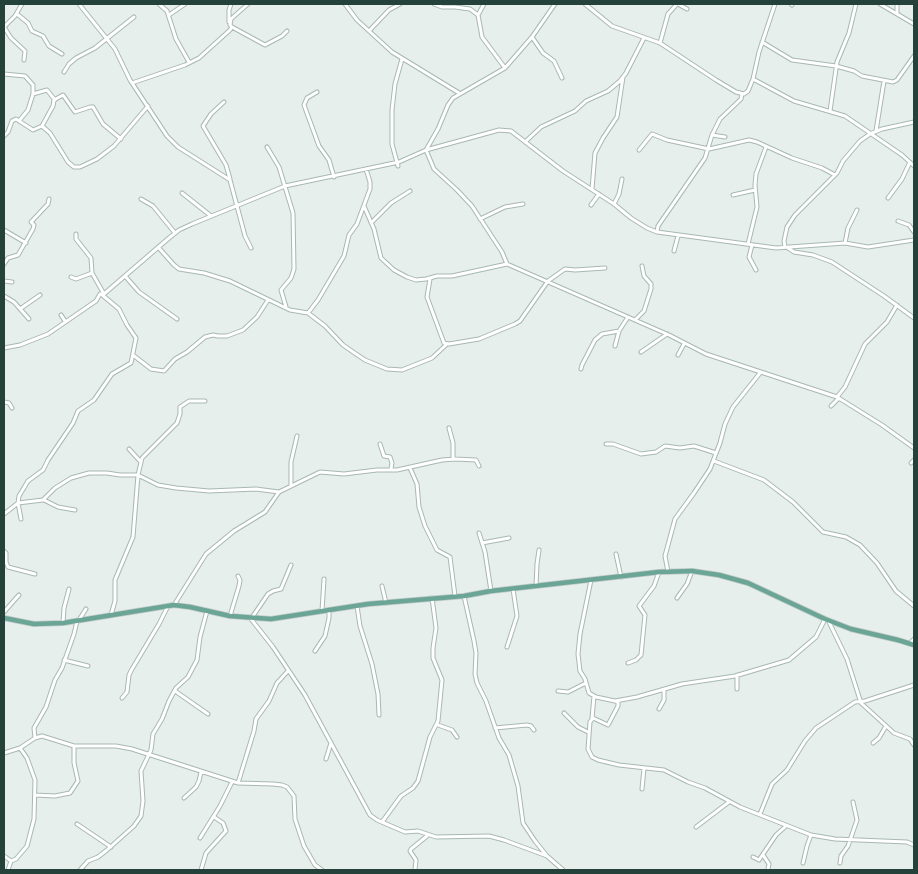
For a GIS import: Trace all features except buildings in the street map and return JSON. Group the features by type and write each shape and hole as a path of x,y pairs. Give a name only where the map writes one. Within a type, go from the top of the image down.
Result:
{"main road":[{"path":"4,618 34,624 63,623 171,606 230,616 271,618 357,606 464,596 491,591 659,572 692,571 718,575 748,583 826,619 861,632 913,642"}],"street":[{"path":"22,4 4,27 11,38 25,51 24,60"},
{"path":"79,4 115,49 132,83 161,127 178,147 230,180"},
{"path":"160,4 169,15 176,39 189,62"},
{"path":"169,15 185,4"},
{"path":"231,4 228,17 231,28 265,45 282,36 287,31"},
{"path":"132,83 202,56 231,28 232,19 248,4"},
{"path":"345,4 357,20 402,59 459,93"},
{"path":"369,31 389,10 400,4"},
{"path":"434,4 442,7 470,9 478,15"},
{"path":"484,4 478,15 482,37 505,68"},
{"path":"426,150 438,129 448,105 459,93 505,68 532,37 555,4"},
{"path":"585,4 612,26 660,43 716,80 744,93"},
{"path":"660,43 668,14 678,4 688,10"},
{"path":"657,232 658,226 703,162 709,149 712,135 720,119 741,99 753,79 762,42 775,4"},
{"path":"830,111 836,66 850,28 856,4"},
{"path":"880,4 914,24"},
{"path":"897,4 897,14"},
{"path":"16,14 28,23 35,33 43,36 49,46 62,54"},
{"path":"64,72 76,58 95,48 134,17"},
{"path":"532,37 543,53 554,61 562,78"},
{"path":"525,142 541,127 575,110 586,101 608,91 623,77 644,38"},
{"path":"762,42 792,60 836,66 893,82 897,80 914,56"},
{"path":"397,164 392,144 392,110 395,84 402,59"},
{"path":"4,74 25,76 33,85 33,94 28,110 19,121"},
{"path":"592,189 595,153 617,117 623,77"},
{"path":"753,79 794,101 846,116 902,155 914,166"},
{"path":"876,132 884,81"},
{"path":"33,94 47,90 55,100"},
{"path":"317,92 305,101 305,108 320,146 329,160 334,177"},
{"path":"4,136 8,132 12,121 16,119 33,130 42,126 55,100 63,95 75,112 93,107 103,124 121,139"},
{"path":"224,102 211,114 203,126 226,165 245,236 251,248"},
{"path":"42,126 50,133 68,162 76,168 97,159 121,139 138,115 148,106"},
{"path":"914,122 899,124 870,134 860,141 834,175 795,215 787,227 784,241 786,247 794,252 813,255 832,262 914,318"},
{"path":"4,348 39,339 48,334 96,301 175,233 238,205 285,186 397,164 426,150 499,130 510,131 553,164 614,204 630,218 657,232 678,236 786,247 845,243 868,247 914,241"},
{"path":"639,150 652,134 667,140 709,149 749,140 822,168 834,175"},
{"path":"712,135 725,137"},
{"path":"267,147 279,167 293,213 295,252 292,274 282,290 287,308"},
{"path":"756,270 749,257 750,244 757,207 756,174 766,147"},
{"path":"426,150 434,169 472,206 502,252 506,264"},
{"path":"888,198 902,179 910,162"},
{"path":"308,313 318,300 344,256 349,235 357,224 370,185 366,169"},
{"path":"614,204 619,194 622,179"},
{"path":"733,195 755,190"},
{"path":"371,223 391,203 410,191"},
{"path":"182,193 211,217"},
{"path":"591,206 599,194"},
{"path":"4,264 8,258 18,255 33,229 34,225 31,222 48,204 49,199"},
{"path":"141,199 153,206 175,233"},
{"path":"480,219 505,207 523,204"},
{"path":"364,205 374,229 381,258 387,265 407,277 416,280 430,279 437,276 465,274 478,269 506,264 667,334 706,354 838,398 913,446"},
{"path":"845,243 848,228 857,210"},
{"path":"898,220 909,225 914,232"},
{"path":"4,230 26,243"},
{"path":"21,519 17,500 23,487 28,480 43,470 73,423 78,411 94,400 112,374 130,365 133,355 136,338 119,309 102,294 92,273 91,258 76,239 76,234"},
{"path":"674,251 678,236"},
{"path":"158,247 176,267 204,273 230,282 295,312 308,313 325,326 343,345 365,360 387,369 402,370 432,358 447,344 479,339 520,321 548,281 565,269 605,268"},
{"path":"635,320 644,310 652,289 651,284 644,276 642,266"},
{"path":"70,278 76,279 92,273"},
{"path":"125,276 139,292 177,319"},
{"path":"430,279 427,297 444,343 447,344"},
{"path":"4,281 12,282"},
{"path":"20,309 40,295"},
{"path":"4,296 14,302 29,319"},
{"path":"133,355 151,369 164,371 205,337 213,335 228,336 244,330 260,313 268,300"},
{"path":"831,406 845,387 865,344 887,322 897,305"},
{"path":"60,314 65,321"},
{"path":"615,346 619,331 628,317"},
{"path":"581,369 595,340 602,334 619,331"},
{"path":"641,352 667,334"},
{"path":"678,355 684,344"},
{"path":"668,572 666,556 675,518 694,493 714,460 728,417 742,394 760,372"},
{"path":"111,616 115,601 115,580 133,537 140,461 176,423 180,414 180,407 189,401 205,401"},
{"path":"4,402 8,403 12,408"},
{"path":"448,428 453,442 453,459"},
{"path":"291,486 291,462 297,436"},
{"path":"380,444 384,456 390,457 392,463 391,470"},
{"path":"606,444 613,444 641,454 656,452 665,446 680,448 694,446 716,453"},
{"path":"129,449 140,461"},
{"path":"122,698 127,692 129,675 132,669 159,624 206,554 237,529 265,512 279,492 320,472 344,474 391,470 453,459 476,460 479,466"},
{"path":"714,460 764,480 797,505 824,532 853,540 866,550 896,591 914,606"},
{"path":"410,468 417,484 419,507 425,526 437,550 450,557 455,596"},
{"path":"4,514 18,503 43,500 66,480 81,475 107,473 138,476 158,486 176,488 235,491 256,489 279,492"},
{"path":"43,500 57,509 75,510"},
{"path":"479,533 491,591"},
{"path":"482,543 509,538"},
{"path":"536,586 540,550"},
{"path":"4,551 8,567 35,574"},
{"path":"616,554 621,577"},
{"path":"291,565 281,589 268,594 251,618 305,695 356,787 366,809 373,818 400,830 418,831 428,836 489,836 542,852"},
{"path":"677,598 687,584 692,571"},
{"path":"628,663 636,660 641,655 645,615 640,606 654,586 659,572"},
{"path":"230,616 239,586 240,580 238,576"},
{"path":"322,611 324,579"},
{"path":"591,580 579,647 580,671 589,693 615,701 637,697 682,684 737,675 793,658 816,637 826,619"},
{"path":"382,586 386,603"},
{"path":"63,623 63,613 69,589"},
{"path":"507,647 517,616 513,589"},
{"path":"4,612 19,594"},
{"path":"464,596 474,641 476,678 495,728 509,755 518,786 523,822 542,852 562,870"},
{"path":"382,822 393,805 401,796 413,788 418,781 430,737 438,725 442,680 433,658 436,628 432,598"},
{"path":"357,606 360,626 372,664 378,694 379,715"},
{"path":"35,738 36,722 46,707 78,620 86,609"},
{"path":"315,651 325,636 329,610"},
{"path":"80,870 88,861 98,857 111,847 134,826 141,816 143,797 140,774 153,734 175,691 188,676 197,660 200,636 207,611"},
{"path":"826,619 847,660 860,700 886,726 897,735 910,740 914,745"},
{"path":"64,660 88,666"},
{"path":"238,783 256,719 269,700 277,683 288,671"},
{"path":"737,675 737,689"},
{"path":"558,691 568,692 586,683"},
{"path":"760,814 772,784 787,770 813,731 836,714 860,700 864,701 914,685"},
{"path":"659,710 664,700 664,690"},
{"path":"175,691 208,714"},
{"path":"594,696 592,718 588,732 588,749 589,754 595,759 619,765 664,770 705,788 729,802 811,835 828,838 907,842 914,845"},
{"path":"592,718 608,725 619,703 615,701"},
{"path":"564,713 578,727 588,732"},
{"path":"438,725 452,730 457,737"},
{"path":"495,728 528,725 534,730"},
{"path":"873,744 886,726"},
{"path":"4,753 20,748 35,738 48,737 74,746 116,746 148,754 232,782 278,784 287,787 294,796 295,819 304,846 312,861 322,870"},
{"path":"326,760 331,742"},
{"path":"34,795 55,796 70,793 78,781 74,763 74,746"},
{"path":"8,870 11,861 16,859 28,846 34,819 35,778 27,758 20,748"},
{"path":"642,789 644,768"},
{"path":"184,798 196,787 201,772"},
{"path":"200,838 214,817 232,782"},
{"path":"696,827 729,802"},
{"path":"840,862 857,820 853,802"},
{"path":"201,870 206,854 226,831 223,823 214,817"},
{"path":"77,824 111,847"},
{"path":"754,858 759,860 776,835 786,826"},
{"path":"803,863 806,846 811,835"},
{"path":"415,870 416,860 410,851 428,836"},
{"path":"763,855 768,864 768,869"},
{"path":"4,856 11,861"}]}
